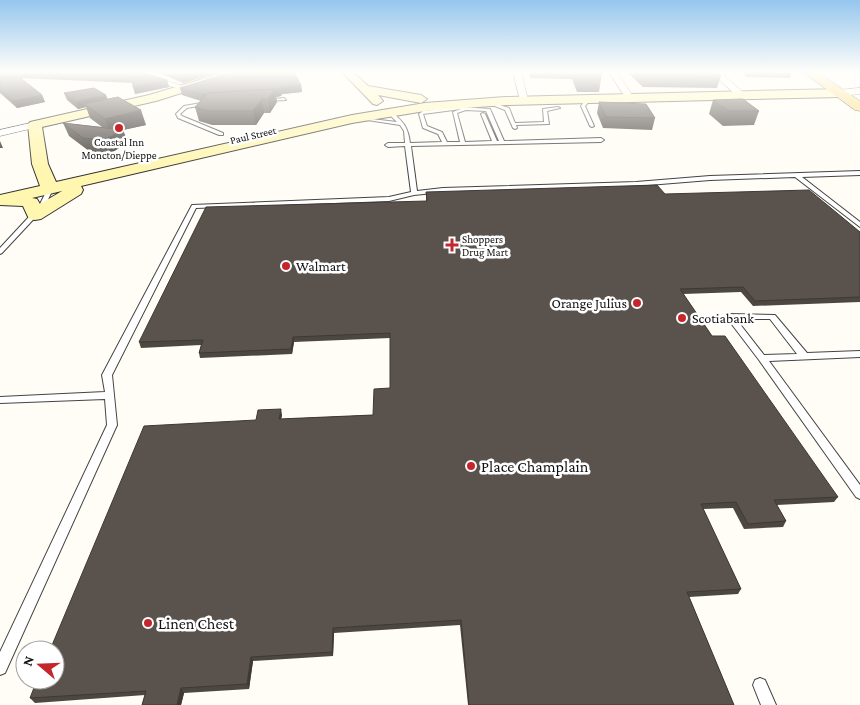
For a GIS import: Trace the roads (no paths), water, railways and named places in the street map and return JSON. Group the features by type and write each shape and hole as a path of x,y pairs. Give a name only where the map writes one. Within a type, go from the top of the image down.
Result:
{"main road":[{"path":"49,185 40,164 35,125 122,105"},
{"path":"0,201 24,201 31,203 35,215 76,190 114,174 352,116 370,105"},
{"path":"382,105 386,109"},
{"name":"Paul Street","path":"0,201 93,172 352,116 413,105"},
{"name":"Paul Street","path":"386,109 451,105"},
{"path":"40,164 52,170 63,172 93,172"},
{"path":"0,192 28,180 34,175 40,164"},
{"name":"Paul Street","path":"0,192 114,174"}],"street":[{"path":"0,133 35,125"}],"lane":[{"path":"199,105 186,107 178,114 186,120 221,134"},
{"path":"512,105 514,126 547,122 545,110 558,108"},
{"path":"584,105 592,126"},
{"path":"402,124 404,116 408,112 424,107"},
{"path":"445,144 440,133 425,127 421,114 423,112 460,108 488,110 502,143"},
{"path":"386,109 402,124 409,145 414,193"},
{"path":"463,144 455,112 466,110 480,111 495,143"},
{"path":"352,116 402,124"},
{"path":"388,146 601,140"},
{"path":"0,668 112,425 107,375 194,206 378,199 443,190 636,184 710,178 860,173"},
{"path":"796,175 860,225"},
{"path":"0,252 35,215 46,200 49,185"},
{"path":"804,356 772,317 730,316 860,494"},
{"path":"762,358 860,354"},
{"path":"0,400 110,395"},
{"path":"760,685 770,705"}],"place":[{"name":"Coastal Inn Moncton/Dieppe","path":"119,128"},
{"name":"Shoppers Drug Mart","path":"452,245"},
{"name":"Walmart","path":"286,266"},
{"name":"Orange Julius","path":"637,303"},
{"name":"Scotiabank","path":"682,318"},
{"name":"Place Champlain","path":"471,466"},
{"name":"Linen Chest","path":"148,623"}]}
